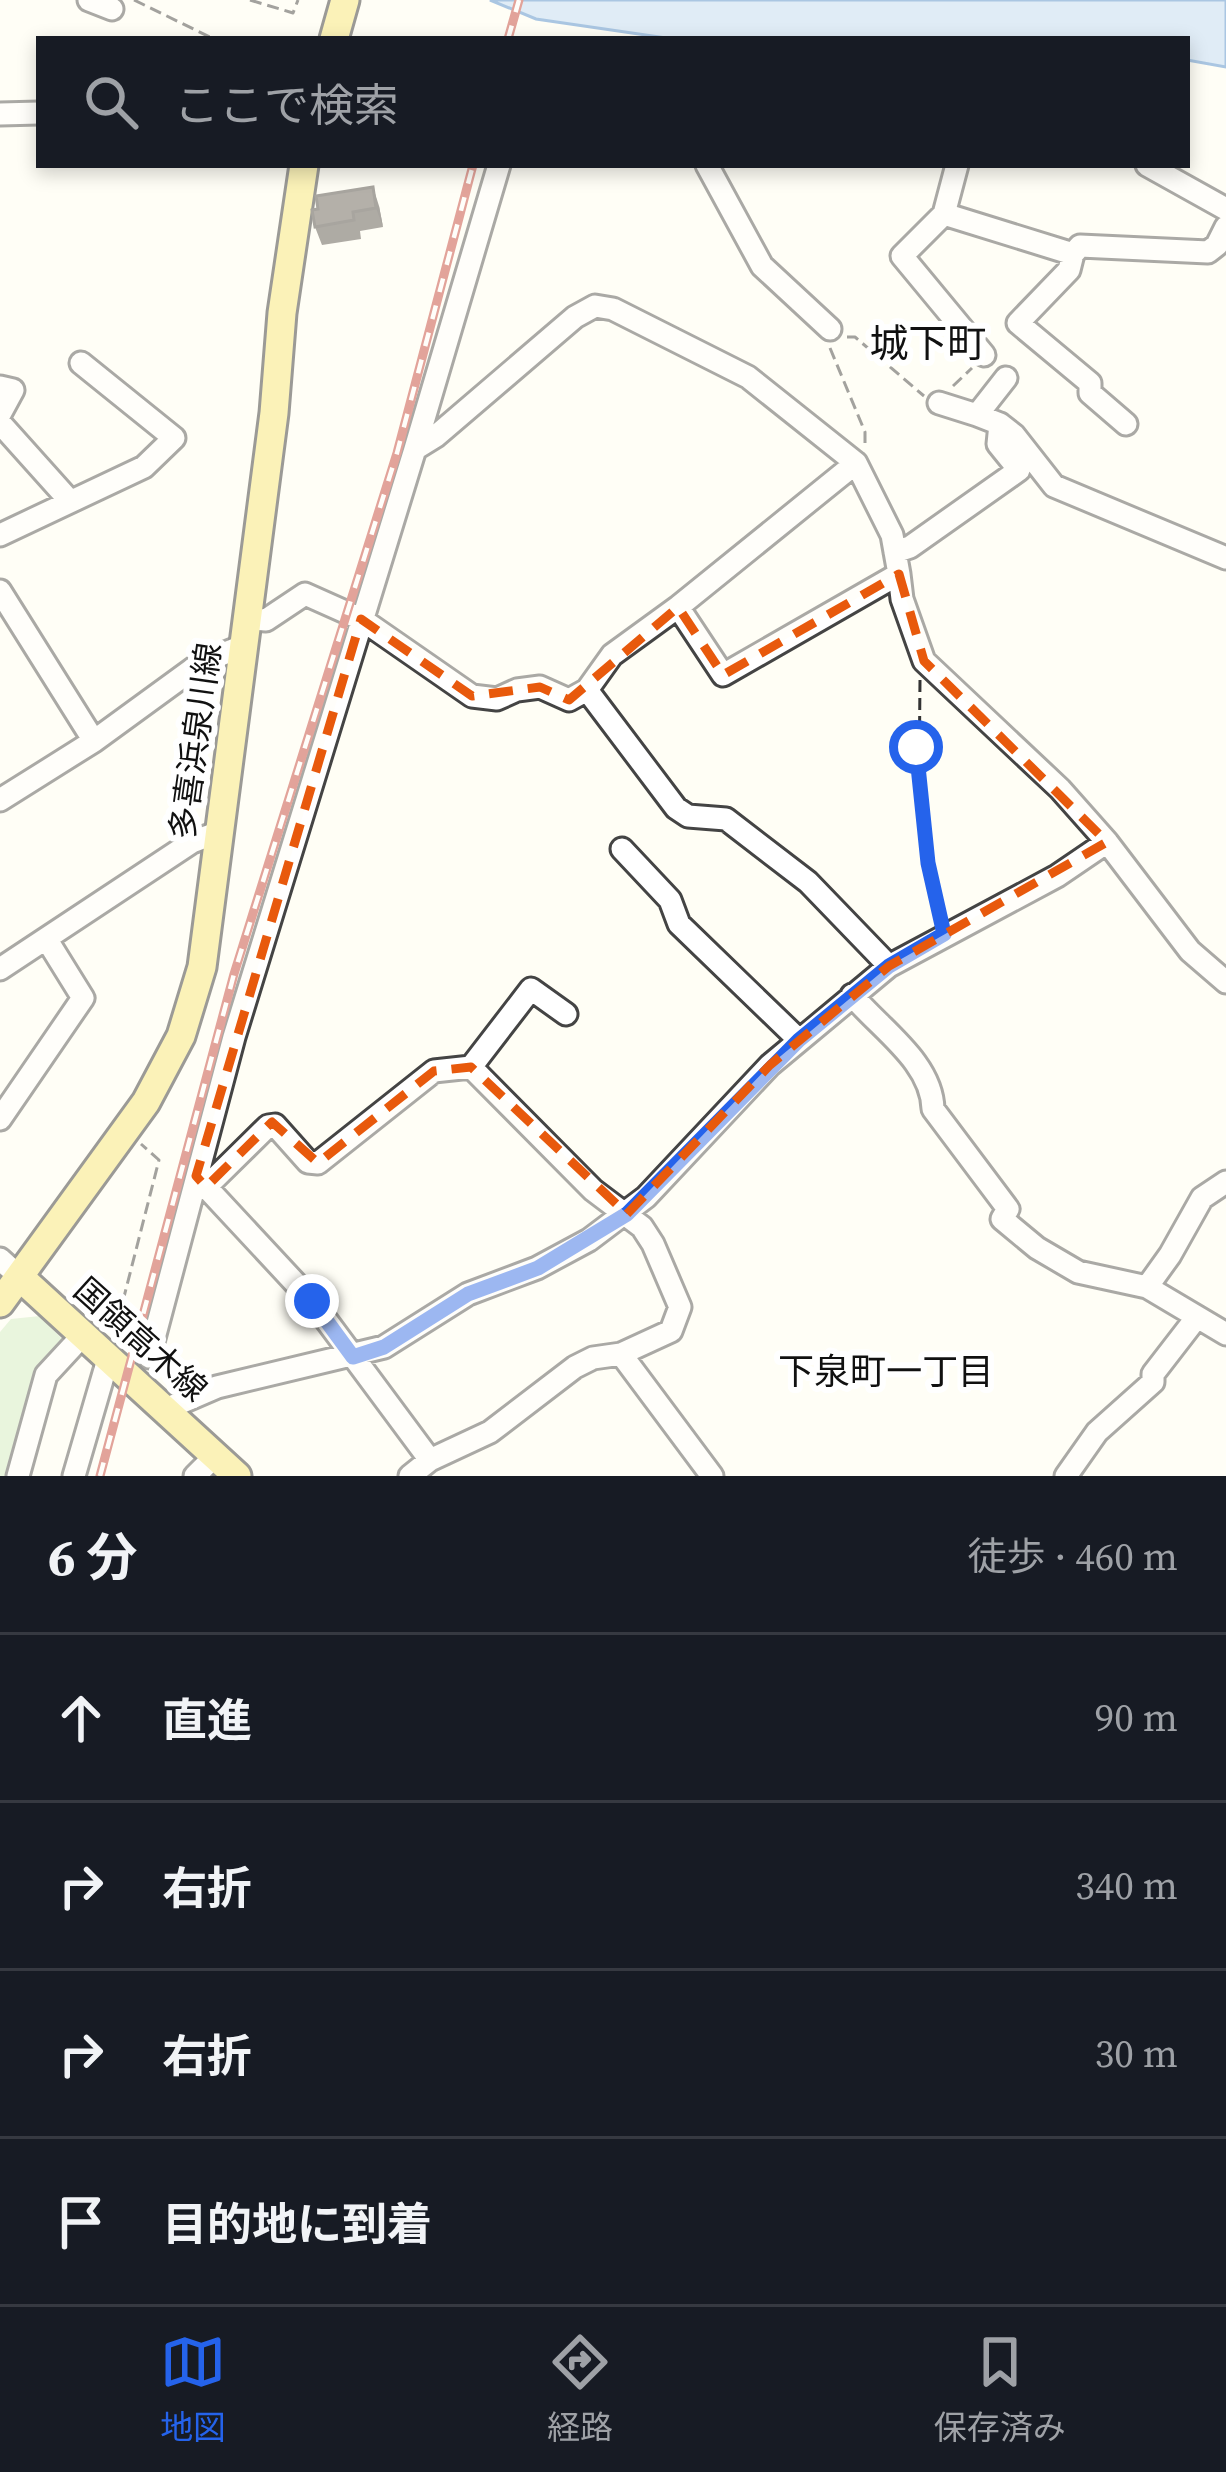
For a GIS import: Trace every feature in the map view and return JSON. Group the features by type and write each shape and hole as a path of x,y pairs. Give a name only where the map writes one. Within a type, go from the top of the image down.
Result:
{"main road":[{"path":"335,36 345,0"},
{"name":"多喜浜泉川線","path":"10,1268 126,1132 186,1018 202,967 304,168"},
{"path":"0,1303 10,1268"},
{"name":"国領高木線","path":"10,1268 237,1476"}],"street":[{"path":"89,0 112,9"},
{"path":"0,114 36,113"},
{"path":"149,1357 361,619 498,168"},
{"path":"709,168 762,266 830,328"},
{"path":"956,168 944,214 902,256 984,355"},
{"path":"1152,168 1226,209"},
{"path":"944,214 1072,254"},
{"path":"1126,424 1090,393 1090,383 1018,323 1069,270 1072,254 1080,246 1208,252 1226,227"},
{"path":"415,449 575,317 595,306 613,309 748,377 856,463 892,535 902,599 924,661 1060,789 1190,951 1226,982"},
{"path":"0,535 144,467 174,438 81,363"},
{"path":"977,415 1006,378"},
{"path":"0,387 13,390 0,419 69,500"},
{"path":"939,403 1000,424 1054,486 1226,558"},
{"path":"678,608 723,675 897,563 910,547 1019,470 998,444 1000,424"},
{"path":"0,800 305,595 361,619 472,696 496,699 540,687 568,700 587,690 612,655 678,608 856,463"},
{"path":"0,591 94,741"},
{"path":"587,690 676,808 688,816 726,819 808,882 889,966"},
{"path":"0,969 192,842 219,832"},
{"path":"166,1409 217,1387 384,1347 468,1294 538,1268 627,1214 799,1040 889,966 1057,876 1107,842"},
{"path":"622,849 670,900 679,924 799,1040"},
{"path":"0,1119 83,998 47,940"},
{"path":"201,1181 268,1126 275,1125 308,1162 318,1163 434,1070 471,1067 531,989 566,1014"},
{"path":"852,995 922,1070 933,1093 934,1109 1008,1209 1002,1219 1037,1248 1078,1272 1147,1287 1226,1334"},
{"path":"410,1476 430,1460 490,1432 575,1367 593,1358 621,1354 671,1331 680,1307 653,1244 627,1214 593,1190 471,1067"},
{"path":"201,1181 312,1301 430,1460"},
{"path":"1147,1287 1202,1198 1226,1182"},
{"path":"1066,1476 1097,1432 1153,1382 1153,1374 1197,1316"},
{"path":"18,1476 46,1375 83,1335"},
{"path":"621,1354 712,1476"},
{"path":"74,1476 109,1355"},
{"path":"194,1476 215,1456"}],"path":[{"path":"134,0 208,36"},
{"path":"250,0 293,13 298,0"},
{"path":"856,463 866,446 865,432 827,340 830,328 856,338 909,386 939,403"},
{"path":"924,661 916,747 919,790 944,934"},
{"path":"109,1355 159,1160 126,1132"}],"highlighted area":[{"path":"899,574 924,661 1107,842 889,966 770,1065 627,1214 471,1067 434,1071 318,1163 272,1122 206,1187 196,1176 361,619 472,696 540,687 569,700 678,607 723,675"}],"green space":[{"path":"40,1316 66,1343 8,1476 0,1476 0,1332 11,1319"}],"water":[{"path":"490,0 1226,0 1226,67 1190,61 1190,36 652,36 536,19"}],"building":[{"path":"373,187 376,208 353,212 354,220 315,227 316,196"}],"railway":[{"path":"509,36 519,0"},
{"path":"100,1476 234,974 397,453 472,168"}],"district":[{"name":"城下町","path":"928,343"},
{"name":"下泉町一丁目","path":"886,1371"}],"route":[{"path":"312,1301 353,1357 384,1347 468,1294 538,1268 589,1240 646,1197 799,1040 889,966 944,934 928,863 916,747"}]}
